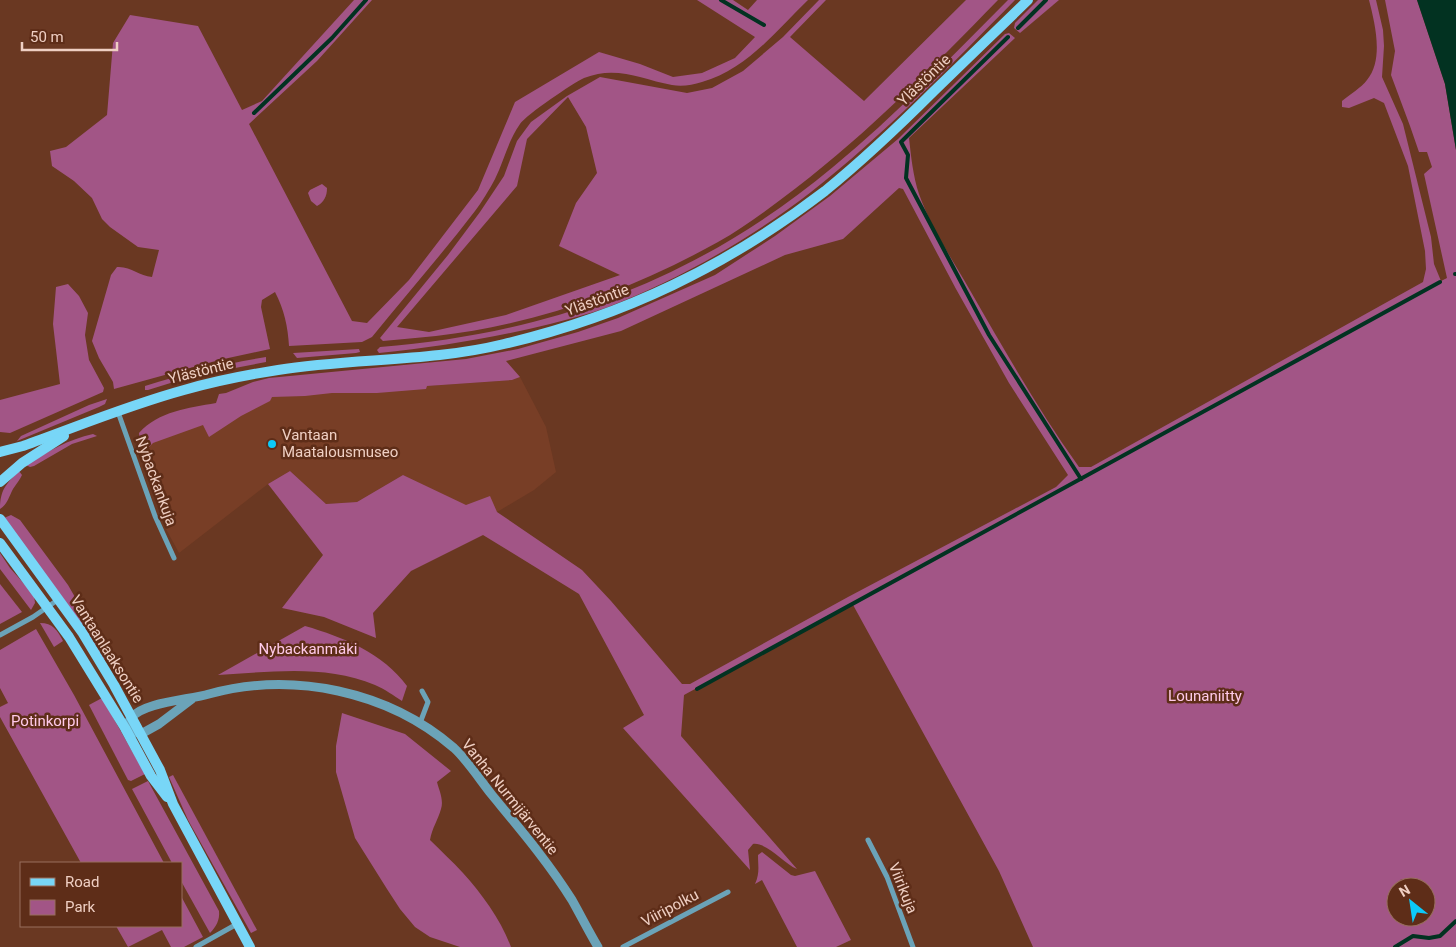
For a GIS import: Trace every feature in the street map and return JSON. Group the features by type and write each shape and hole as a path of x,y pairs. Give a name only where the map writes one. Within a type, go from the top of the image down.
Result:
{"main road":[{"name":"Ylästöntie","path":"0,452 23,446 182,390 230,378 282,369 417,357 502,345 580,323 667,289 718,263 770,230 826,189 890,134 1028,0"},
{"name":"Ylästöntie","path":"0,482 22,463 81,425"},
{"name":"Vantaanlaaksontie","path":"0,519 82,632 132,717 160,770 173,804 250,947"},
{"name":"Vantaanlaaksontie","path":"0,543 48,607 89,668 151,776 173,804"}],"street":[{"name":"Nybackankuja","path":"118,412 154,516 174,558"},
{"path":"0,635 33,617 59,599"},
{"name":"Vanha Nurmijärventie","path":"132,717 150,707 166,702 192,699 219,691 274,684 336,689 386,705 420,723 455,749 536,850 572,900 598,947"},
{"path":"420,723 428,702 422,691"},
{"name":"Vanha Nurmijärventie","path":"141,734 159,724 192,699"},
{"path":"132,717 125,728 141,734"},
{"name":"Viirikuja","path":"868,840 887,877 913,947"},
{"name":"Viiripolku","path":"623,947 728,892"},
{"path":"196,947 237,924"}],"shaded area":[{"path":"1417,0 1456,0 1456,150 1445,84"},
{"path":"520,377 546,427 556,472 534,490 497,512 466,506 403,475 357,502 326,504 290,471 268,484 179,553 166,529 142,460 143,438 234,405 298,391 426,386 512,380"}],"green space":[{"path":"354,0 372,0 317,61 249,124 352,321 367,323 409,280 478,190 515,102 599,52 640,64 673,77 702,73 735,58 755,37 697,0 733,0 748,10 757,0 808,0 772,37 747,59 718,76 698,83 680,86 628,74 596,74 578,81 531,114 520,124 516,131 495,179 478,207 372,337 362,342 289,346 285,318 275,292 262,300 261,307 270,349 219,360 114,389 113,382 99,358 92,341 111,275 117,267 122,267 152,277 159,250 138,247 110,227 102,219 92,198 74,181 52,166 50,151 66,147 107,115 113,43 130,15 198,26 242,110 262,101"},
{"path":"819,0 826,0 790,37 864,101 966,0 998,0 925,74 823,167 748,223 718,242 617,290 546,314 473,331 383,341 380,338 448,255 480,212 504,176 517,141 531,122 567,96 600,77 687,93 712,88 743,71 783,37","holes":["568,97 586,127 597,173 576,203 559,246 620,275 506,315 429,332 397,327 517,186 527,139"]},
{"path":"1008,0 1015,0 865,147 788,209 714,257 634,296 579,316 529,329 465,342 379,353 377,350 380,347 444,340 505,329 564,313 621,294 676,269 730,240 782,206 856,148 922,86"},
{"path":"1038,0 1059,0 1020,33 1014,28 1015,23"},
{"name":"Lounaniitty","path":"1369,0 1376,0 1383,30 1382,77 1403,124 1431,237 1434,264 1441,281 1447,278 1424,174 1432,167 1427,152 1419,152 1391,75 1395,51 1385,0 1417,0 1445,84 1456,150 1456,947 1033,947 999,871 852,603 684,695 681,736 797,869 764,846 753,844 748,850 750,870 623,728 644,715 579,594 483,535 411,571 373,613 376,638 324,617 282,608 323,555 268,484 290,471 326,504 357,502 403,475 466,505 490,496 497,512 582,570 682,684 690,684 848,597 1056,487 1068,475 1009,383 903,189 899,188 843,239 785,255 621,331 506,361 520,377 512,380 427,386 426,389 377,393 332,393 272,397 270,401 241,416 209,437 203,425 153,443 149,447 140,447 139,433 156,420 174,412 216,403 219,394 253,382 269,378 466,359 518,349 578,332 618,318 715,275 775,236 830,196 898,139 1005,34 1009,33 1015,38 909,138 914,173 919,194 936,232 1023,381 1079,467 1091,467 1423,282 1426,269 1425,251 1408,166 1384,103 1374,98 1349,108 1342,107 1342,101 1359,88 1372,72 1377,52"},
{"path":"322,184 327,188 326,194 323,201 317,206 311,201 308,193"},
{"path":"68,284 79,296 88,313 85,335 89,360 104,388 103,392 10,433 0,432 0,400 60,384 53,324 56,287"},
{"path":"359,349 360,352 356,353 297,358 293,353"},
{"path":"266,357 266,362 193,376 145,390 145,386 175,377"},
{"path":"107,399 105,404 99,407 17,441 21,436 89,405"},
{"path":"93,434 97,436 72,444 34,466 26,465 67,443"},
{"path":"19,471 22,475 21,477 7,502 0,509 1,497 5,488"},
{"path":"11,515 20,520 68,585 109,656 104,659 68,605 4,518"},
{"path":"0,553 10,568 34,595 35,603 31,610 0,569"},
{"path":"0,584 22,612 0,624"},
{"path":"40,623 48,624 54,628 63,641 54,647"},
{"name":"Nybackanmäki","path":"305,626 348,641 386,664 407,686 402,701 375,685 337,674 278,671 218,675"},
{"name":"Potinkorpi","path":"36,629 74,695 163,862 80,862 0,717 0,707 8,703 0,688 0,650"},
{"path":"102,698 145,774 131,781 128,780 89,705"},
{"path":"342,713 405,734 451,771 437,782 442,806 430,840 463,873 484,899 502,927 511,947 460,947 430,937 415,927 400,909 355,838 336,772 336,746"},
{"path":"173,775 257,930 251,933 188,820 169,777"},
{"path":"148,781 219,911 217,923 210,933 182,883 182,862 171,862 132,789"},
{"path":"762,852 791,875 795,876 815,871 851,940 836,947 797,947 762,880 755,884 758,873 758,855"},
{"path":"182,898 203,937 184,947 171,947 162,930 128,947 117,927 182,927"}],"waterway":[{"path":"254,113 332,38 366,0"},
{"path":"721,0 764,25"},
{"path":"1018,28 1046,0"},
{"path":"1008,37 901,142 908,155 906,178 989,335 1081,479"},
{"path":"697,689 1440,282"},
{"path":"1395,947 1413,936 1429,938 1440,936 1456,921"}],"place":[{"name":"Vantaan Maatalousmuseo","path":"272,444"}]}
